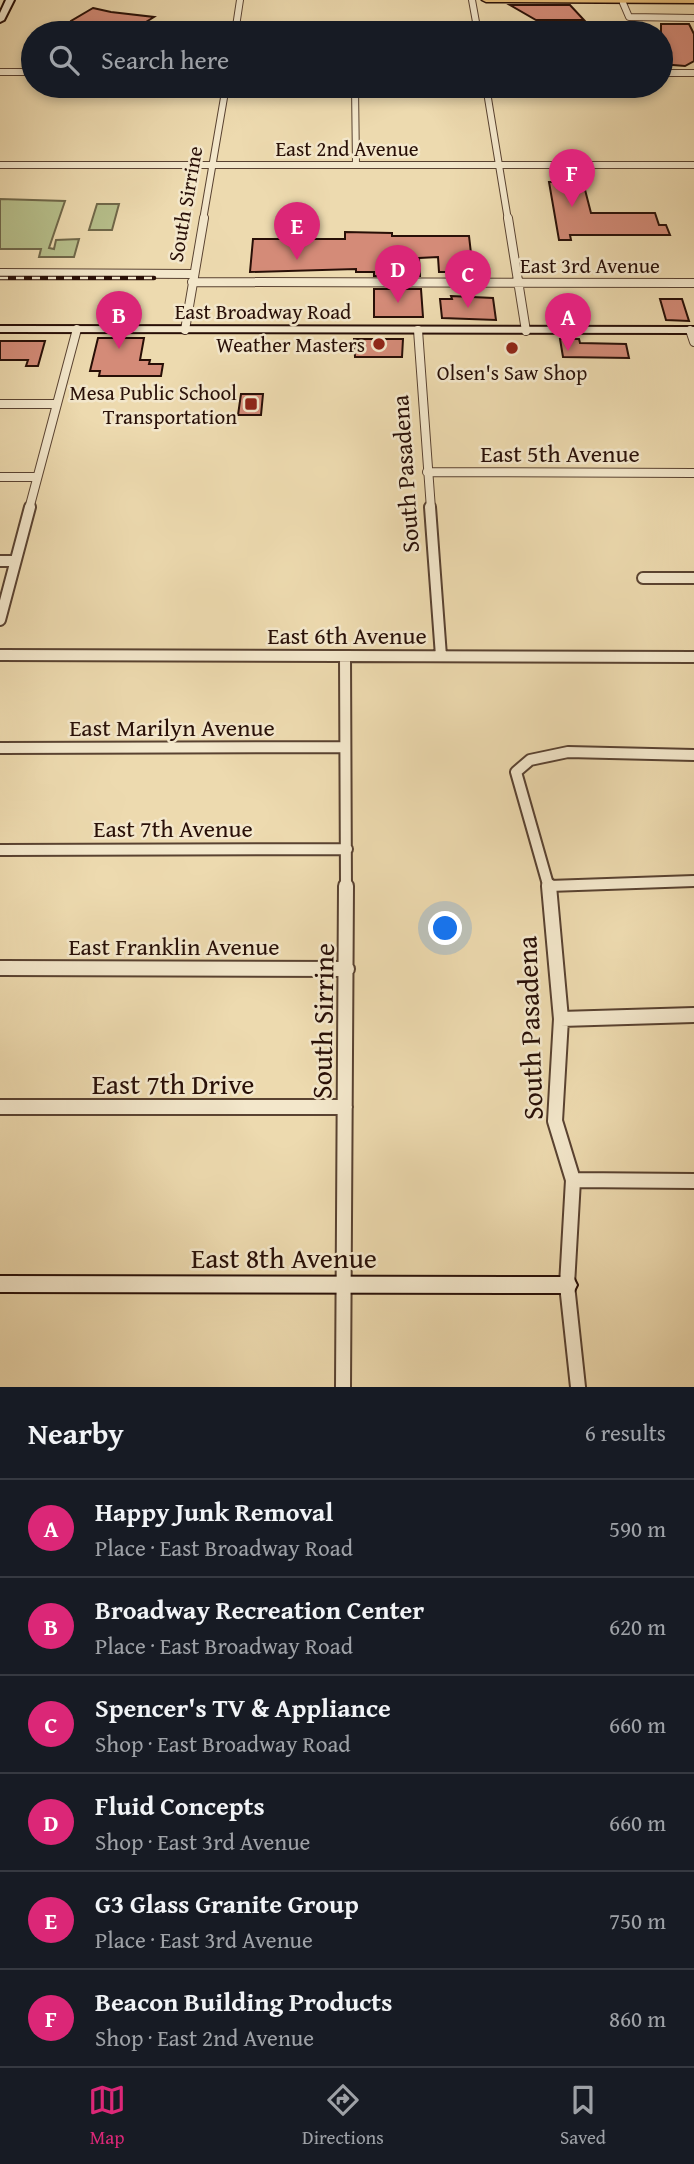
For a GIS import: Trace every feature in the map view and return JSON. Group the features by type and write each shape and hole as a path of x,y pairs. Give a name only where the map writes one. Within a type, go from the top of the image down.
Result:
{"main road":[{"path":"0,20 10,0"},
{"path":"486,0 694,1"},
{"name":"East Broadway Road","path":"0,329 692,330"},
{"name":"East 8th Avenue","path":"0,1284 567,1285"}],"street":[{"path":"236,21 240,0"},
{"path":"472,0 476,21"},
{"path":"611,0 623,4 634,0"},
{"path":"623,4 629,17 634,18 694,18"},
{"path":"0,72 21,72"},
{"path":"673,73 694,73"},
{"name":"South Sirrine","path":"185,330 224,98"},
{"path":"355,98 356,165"},
{"path":"488,98 526,331"},
{"name":"East 2nd Avenue","path":"0,165 694,166"},
{"name":"East 3rd Avenue","path":"0,273 193,278 694,283"},
{"path":"0,620 77,329"},
{"name":"South Pasadena","path":"418,330 441,656"},
{"path":"692,330 694,342"},
{"path":"0,404 57,404"},
{"name":"East 5th Avenue","path":"426,472 694,473"},
{"path":"0,477 37,477"},
{"path":"0,561 15,561"},
{"path":"643,579 694,579"},
{"name":"East 6th Avenue","path":"0,655 694,657"},
{"name":"South Sirrine","path":"343,1387 347,969 345,656"},
{"name":"East Marilyn Avenue","path":"0,748 344,747"},
{"name":"South Pasadena","path":"578,1387 567,1285 572,1180 555,1121 561,1019 549,886 516,772 530,761 568,752 694,755"},
{"name":"East 7th Avenue","path":"0,850 347,849"},
{"path":"549,886 694,881"},
{"name":"East Franklin Avenue","path":"0,968 347,969"},
{"path":"561,1019 694,1015"},
{"name":"East 7th Drive","path":"0,1107 345,1107"},
{"path":"572,1180 694,1181"}],"green space":[{"path":"0,199 65,201 49,248 54,249 56,240 79,239 74,257 39,257 41,249 0,249"},
{"path":"97,204 119,204 112,230 89,230"}],"building":[{"path":"510,5 570,5 584,20 536,20"},
{"path":"93,8 154,17 148,21 71,21"},
{"path":"673,24 689,24 694,34 694,61 685,66 673,65"},
{"path":"549,182 583,182 591,213 655,213 659,225 666,225 670,235 570,235 571,240 559,240"},
{"path":"345,232 392,233 392,236 469,236 472,262 486,262 487,272 439,272 438,257 419,258 420,276 374,276 374,272 356,272 356,269 250,272 253,239 345,239"},
{"path":"374,289 421,289 423,317 374,317"},
{"path":"451,296 493,298 496,320 442,318 440,299 452,299"},
{"path":"660,299 682,299 689,321 666,320"},
{"path":"554,303 569,303 572,320 557,320"},
{"path":"98,338 144,338 140,360 150,360 149,364 163,364 161,376 99,376 100,371 90,371"},
{"name":"Weather Masters","path":"354,339 403,339 402,357 355,357"},
{"path":"560,339 579,339 580,343 626,344 629,358 563,357"},
{"path":"0,341 45,341 38,366 26,366 28,360 0,360"},
{"name":"Mesa Public School Transportation","path":"241,394 263,394 261,415 238,415"}],"railway":[{"path":"0,278 154,278"}],"place":[{"name":"Beacon Building Products","path":"572,207"},
{"name":"G3 Glass Granite Group","path":"297,260"},
{"name":"Fluid Concepts","path":"398,303"},
{"name":"Spencer's TV & Appliance","path":"468,308"},
{"name":"Weather Masters","path":"379,344"},
{"name":"Olsen's Saw Shop","path":"512,348"},
{"name":"Broadway Recreation Center","path":"119,349"},
{"name":"Happy Junk Removal","path":"568,351"},
{"name":"Mesa Public School Transportation","path":"251,404"}]}
